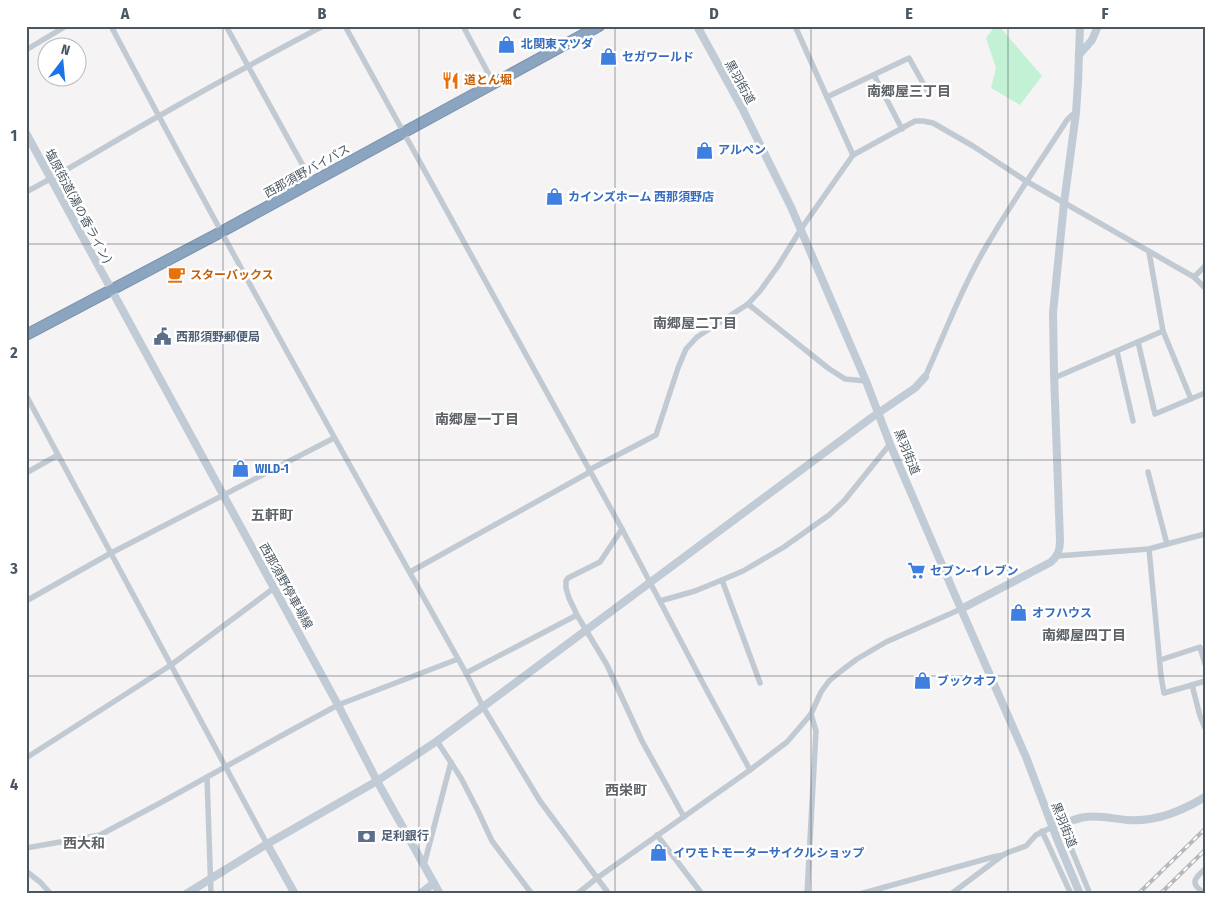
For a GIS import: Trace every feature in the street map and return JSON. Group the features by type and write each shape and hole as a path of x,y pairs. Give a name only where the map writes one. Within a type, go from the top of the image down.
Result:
{"highway":[{"name":"西那須野バイパス","path":"26,335 222,232 494,84 584,30 599,26"}],"street":[{"path":"26,50 66,26"},
{"path":"111,26 158,116 483,707 540,801 609,894"},
{"path":"226,26 312,182"},
{"path":"26,192 158,116 323,26"},
{"path":"345,26 651,583 750,770"},
{"path":"463,26 494,84"},
{"name":"黒羽街道","path":"697,26 750,124 791,207 866,381 890,444 1026,756 1052,827 1080,894"},
{"path":"577,894 787,742 811,714 821,692 829,681 846,667 884,644 961,609 1051,562 1057,556 1060,541 1053,313 1064,203 1076,113 1080,26"},
{"path":"1079,55 1092,40 1098,26"},
{"path":"796,27 853,155"},
{"path":"827,97 909,58 929,94"},
{"path":"874,75 902,129"},
{"path":"186,894 267,844 377,781 437,742 915,388 925,377 964,288 987,245 1026,181 1067,120 1076,113"},
{"path":"410,572 656,435 686,349 697,337 748,304 760,291 778,266 800,229 853,155 915,122 933,123 973,146 1026,181 1194,277 1205,288"},
{"name":"塩原街道(湯の香ライン)","path":"26,133 111,290"},
{"path":"1149,252 1163,331 1190,399"},
{"path":"1194,277 1205,266"},
{"name":"西那須野停車場線","path":"111,290 440,894"},
{"path":"748,304 828,368 846,379 866,381"},
{"path":"1054,378 1163,331"},
{"path":"1138,342 1155,414 1204,394"},
{"path":"1117,352 1132,421"},
{"path":"26,395 295,894"},
{"path":"26,601 111,553 334,438"},
{"path":"660,601 695,591 722,580 743,571 784,548 829,515 844,501 890,444"},
{"path":"26,473 58,455"},
{"path":"1148,472 1166,544"},
{"path":"622,530 600,562 568,578 566,588 577,615 607,665 642,741 684,817"},
{"path":"1057,556 1149,550 1205,534"},
{"path":"1149,550 1164,693 1205,680"},
{"path":"722,580 760,683"},
{"path":"26,758 171,665 274,588"},
{"path":"466,673 577,615"},
{"path":"1160,660 1200,647 1205,664"},
{"path":"26,848 100,835 338,705 458,659"},
{"path":"1192,685 1205,728"},
{"path":"807,894 816,731 811,714"},
{"path":"437,742 451,762 474,803 492,841 532,894"},
{"path":"424,864 451,762"},
{"path":"207,778 211,894"},
{"path":"951,894 1003,855 1026,846 1036,835 1052,827 1083,817 1094,816 1130,820 1147,819 1190,806 1205,798"},
{"path":"1061,824 1090,894"},
{"path":"1042,831 1070,894"},
{"path":"657,835 702,894"},
{"path":"860,894 1003,855"},
{"path":"1205,869 1197,876 1195,884 1205,894"},
{"path":"26,871 51,894"},
{"path":"420,894 434,884"}],"green space":[{"path":"995,26 999,26 1042,76 1020,105 991,88 996,68 986,38"}],"railway":[{"path":"1138,894 1205,829"},
{"path":"1160,894 1205,850"}],"place":[{"name":"北関東マツダ","path":"507,44"},
{"name":"セガワールド","path":"608,57"},
{"name":"道とん堀","path":"450,80"},
{"name":"アルペン","path":"704,150"},
{"name":"カインズホーム 西那須野店","path":"554,197"},
{"name":"スターバックス","path":"176,275"},
{"name":"西那須野郵便局","path":"162,337"},
{"name":"WILD-1","path":"241,469"},
{"name":"セブン-イレブン","path":"916,571"},
{"name":"オフハウス","path":"1018,613"},
{"name":"ブックオフ","path":"923,681"},
{"name":"足利銀行","path":"367,836"},
{"name":"イワモトモーターサイクルショップ","path":"659,853"}],"district":[{"name":"南郷屋三丁目","path":"909,91"},
{"name":"南郷屋二丁目","path":"695,323"},
{"name":"南郷屋一丁目","path":"477,419"},
{"name":"五軒町","path":"272,515"},
{"name":"南郷屋四丁目","path":"1084,635"},
{"name":"西栄町","path":"626,790"},
{"name":"西大和","path":"84,843"}]}
